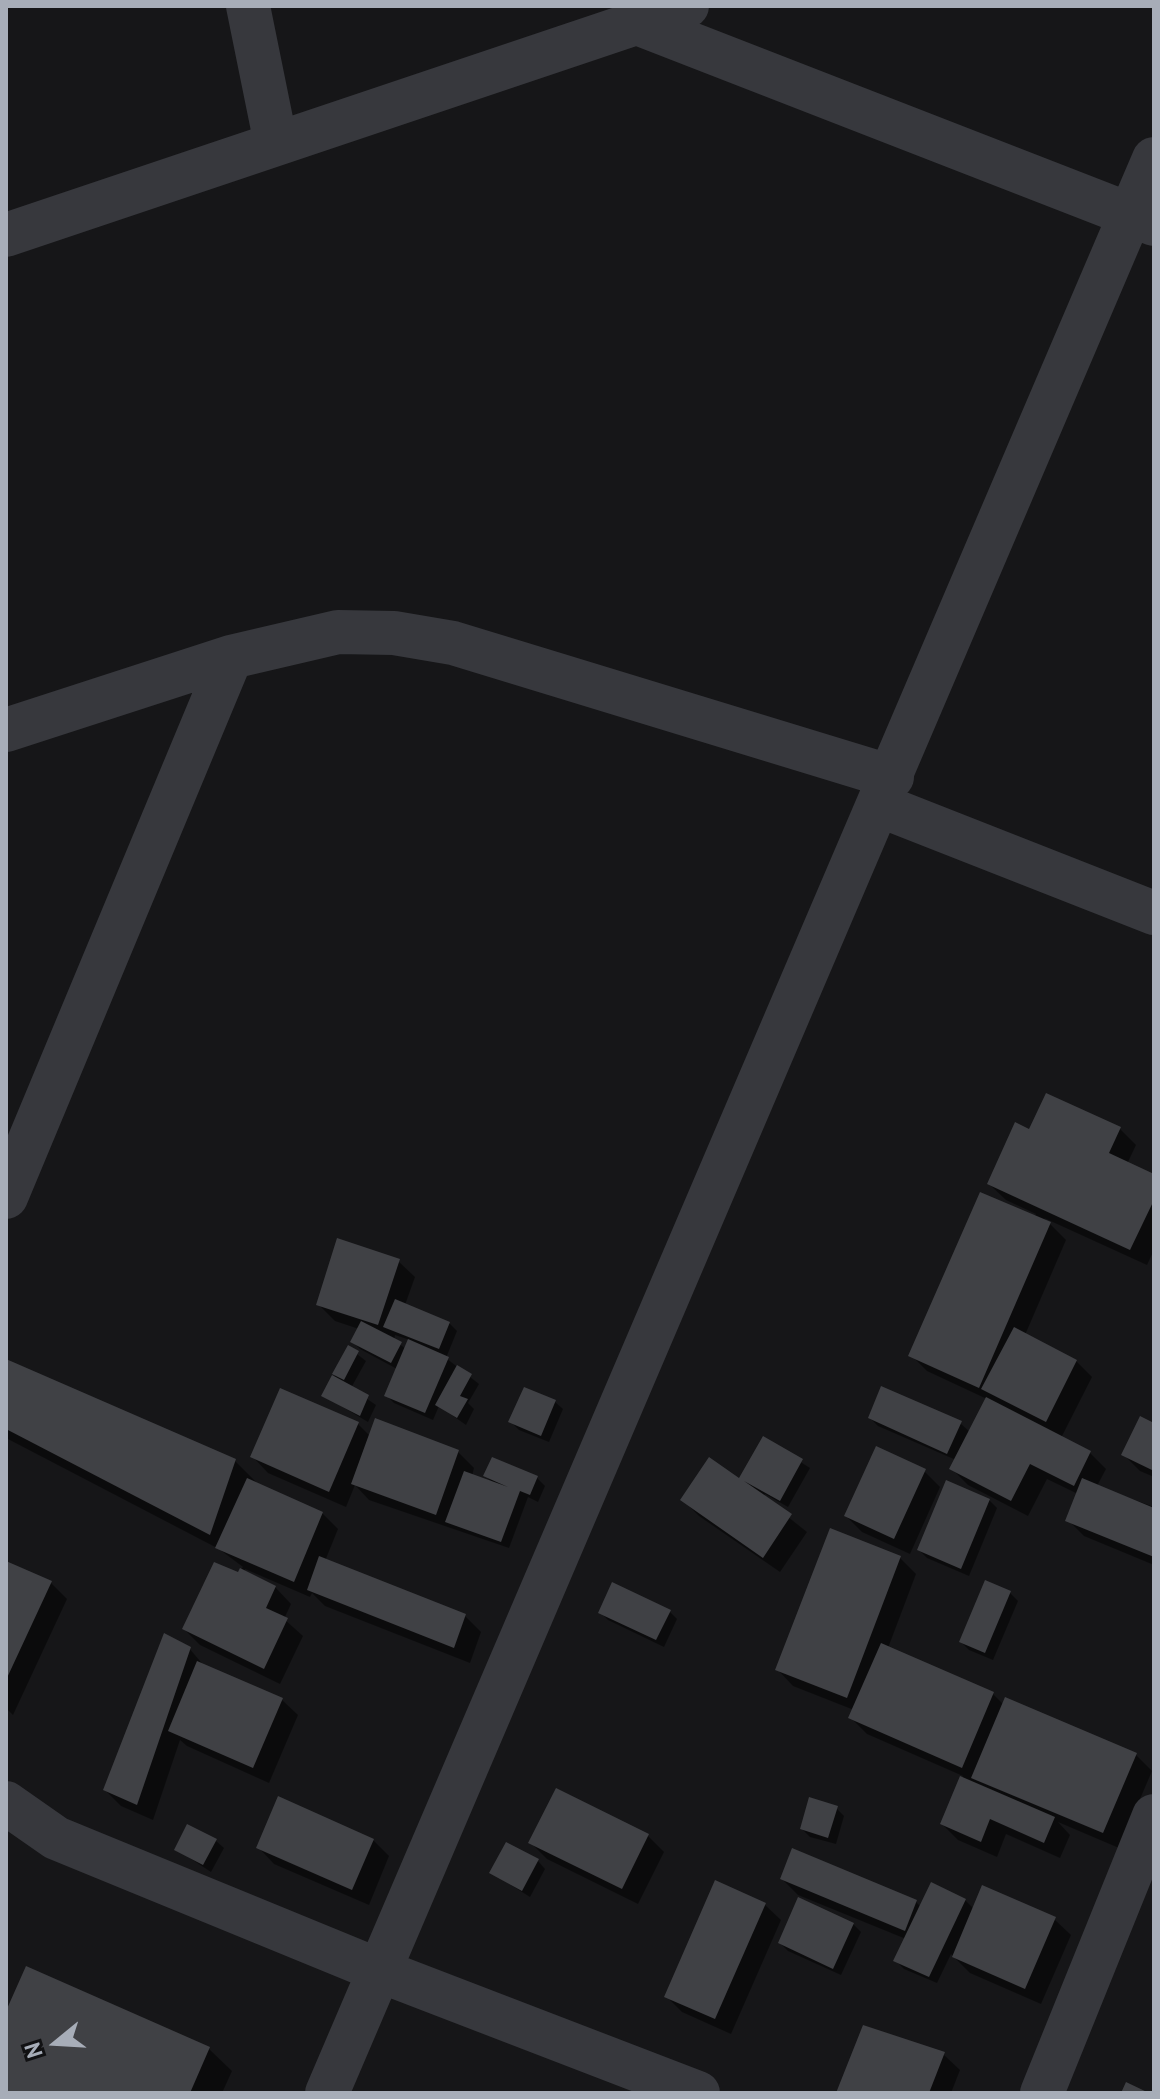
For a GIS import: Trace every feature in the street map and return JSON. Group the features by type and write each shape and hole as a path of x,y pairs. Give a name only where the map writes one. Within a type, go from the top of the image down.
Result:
{"street":[{"path":"248,6 276,144"},
{"path":"6,235 687,6"},
{"path":"637,23 1142,220"},
{"path":"327,2093 886,791 1142,220 1154,159"},
{"path":"6,730 231,657 338,632 394,633 453,643 886,791 1154,913"},
{"path":"6,1197 231,657"},
{"path":"6,1803 56,1838 378,1970 698,2093"},
{"path":"1042,2093 1154,1816"}],"building":[{"path":"1046,1093 1121,1127 1109,1153 1154,1174 1154,1200 1130,1250 987,1184 1015,1122 1029,1129"},
{"path":"980,1192 1051,1222 979,1388 908,1356"},
{"path":"337,1238 400,1259 378,1325 316,1305"},
{"path":"395,1299 450,1322 439,1349 383,1327"},
{"path":"361,1321 402,1342 391,1363 350,1342"},
{"path":"1014,1327 1077,1360 1046,1422 981,1389"},
{"path":"408,1339 449,1357 425,1413 384,1396"},
{"path":"348,1345 359,1351 344,1380 332,1374"},
{"path":"6,1359 236,1459 210,1535 6,1429"},
{"path":"457,1365 472,1374 460,1396 468,1399 457,1418 435,1405"},
{"path":"332,1375 369,1395 360,1416 321,1396"},
{"path":"881,1386 962,1421 947,1454 868,1418"},
{"path":"524,1387 556,1400 541,1436 508,1422"},
{"path":"280,1388 359,1422 329,1492 250,1457"},
{"path":"986,1397 1091,1451 1074,1486 1030,1464 1011,1501 949,1469"},
{"path":"1140,1416 1154,1423 1154,1471 1121,1455"},
{"path":"375,1418 459,1450 436,1515 351,1484"},
{"path":"763,1436 803,1459 780,1501 744,1481 792,1514 763,1558 680,1500 709,1457 739,1478"},
{"path":"876,1446 926,1469 894,1539 844,1516"},
{"path":"492,1457 538,1476 530,1495 520,1491 501,1542 445,1522 464,1471 508,1487 483,1476"},
{"path":"247,1478 323,1512 294,1582 215,1548"},
{"path":"1082,1478 1154,1508 1154,1557 1065,1521"},
{"path":"946,1480 990,1499 961,1569 917,1550"},
{"path":"830,1528 901,1556 847,1698 775,1670"},
{"path":"319,1556 466,1614 454,1648 307,1590"},
{"path":"6,1561 52,1581 6,1680"},
{"path":"214,1562 238,1572 240,1568 276,1586 266,1608 288,1618 264,1669 182,1629"},
{"path":"985,1580 1011,1591 985,1653 959,1642"},
{"path":"612,1582 671,1610 656,1640 598,1613"},
{"path":"164,1633 191,1647 137,1805 103,1790"},
{"path":"881,1643 994,1692 962,1768 848,1718"},
{"path":"197,1661 283,1698 253,1768 168,1731"},
{"path":"1005,1697 1137,1753 1103,1833 971,1778"},
{"path":"960,1776 1055,1817 1044,1843 990,1819 981,1842 940,1824"},
{"path":"556,1788 649,1834 622,1889 528,1843"},
{"path":"278,1796 374,1839 352,1890 256,1848"},
{"path":"809,1797 838,1806 828,1838 800,1829"},
{"path":"187,1824 217,1839 203,1865 174,1850"},
{"path":"506,1842 539,1859 522,1891 489,1873"},
{"path":"792,1848 917,1900 905,1931 780,1879"},
{"path":"715,1880 766,1903 715,2019 664,1997"},
{"path":"931,1882 966,1899 929,1977 893,1961"},
{"path":"982,1885 1056,1917 1025,1989 952,1957"},
{"path":"798,1897 854,1923 833,1969 778,1943"},
{"path":"26,1966 210,2047 190,2093 6,2093 6,2011"},
{"path":"863,2025 945,2052 929,2093 836,2093"},
{"path":"1126,2082 1149,2093 1121,2093"}]}
